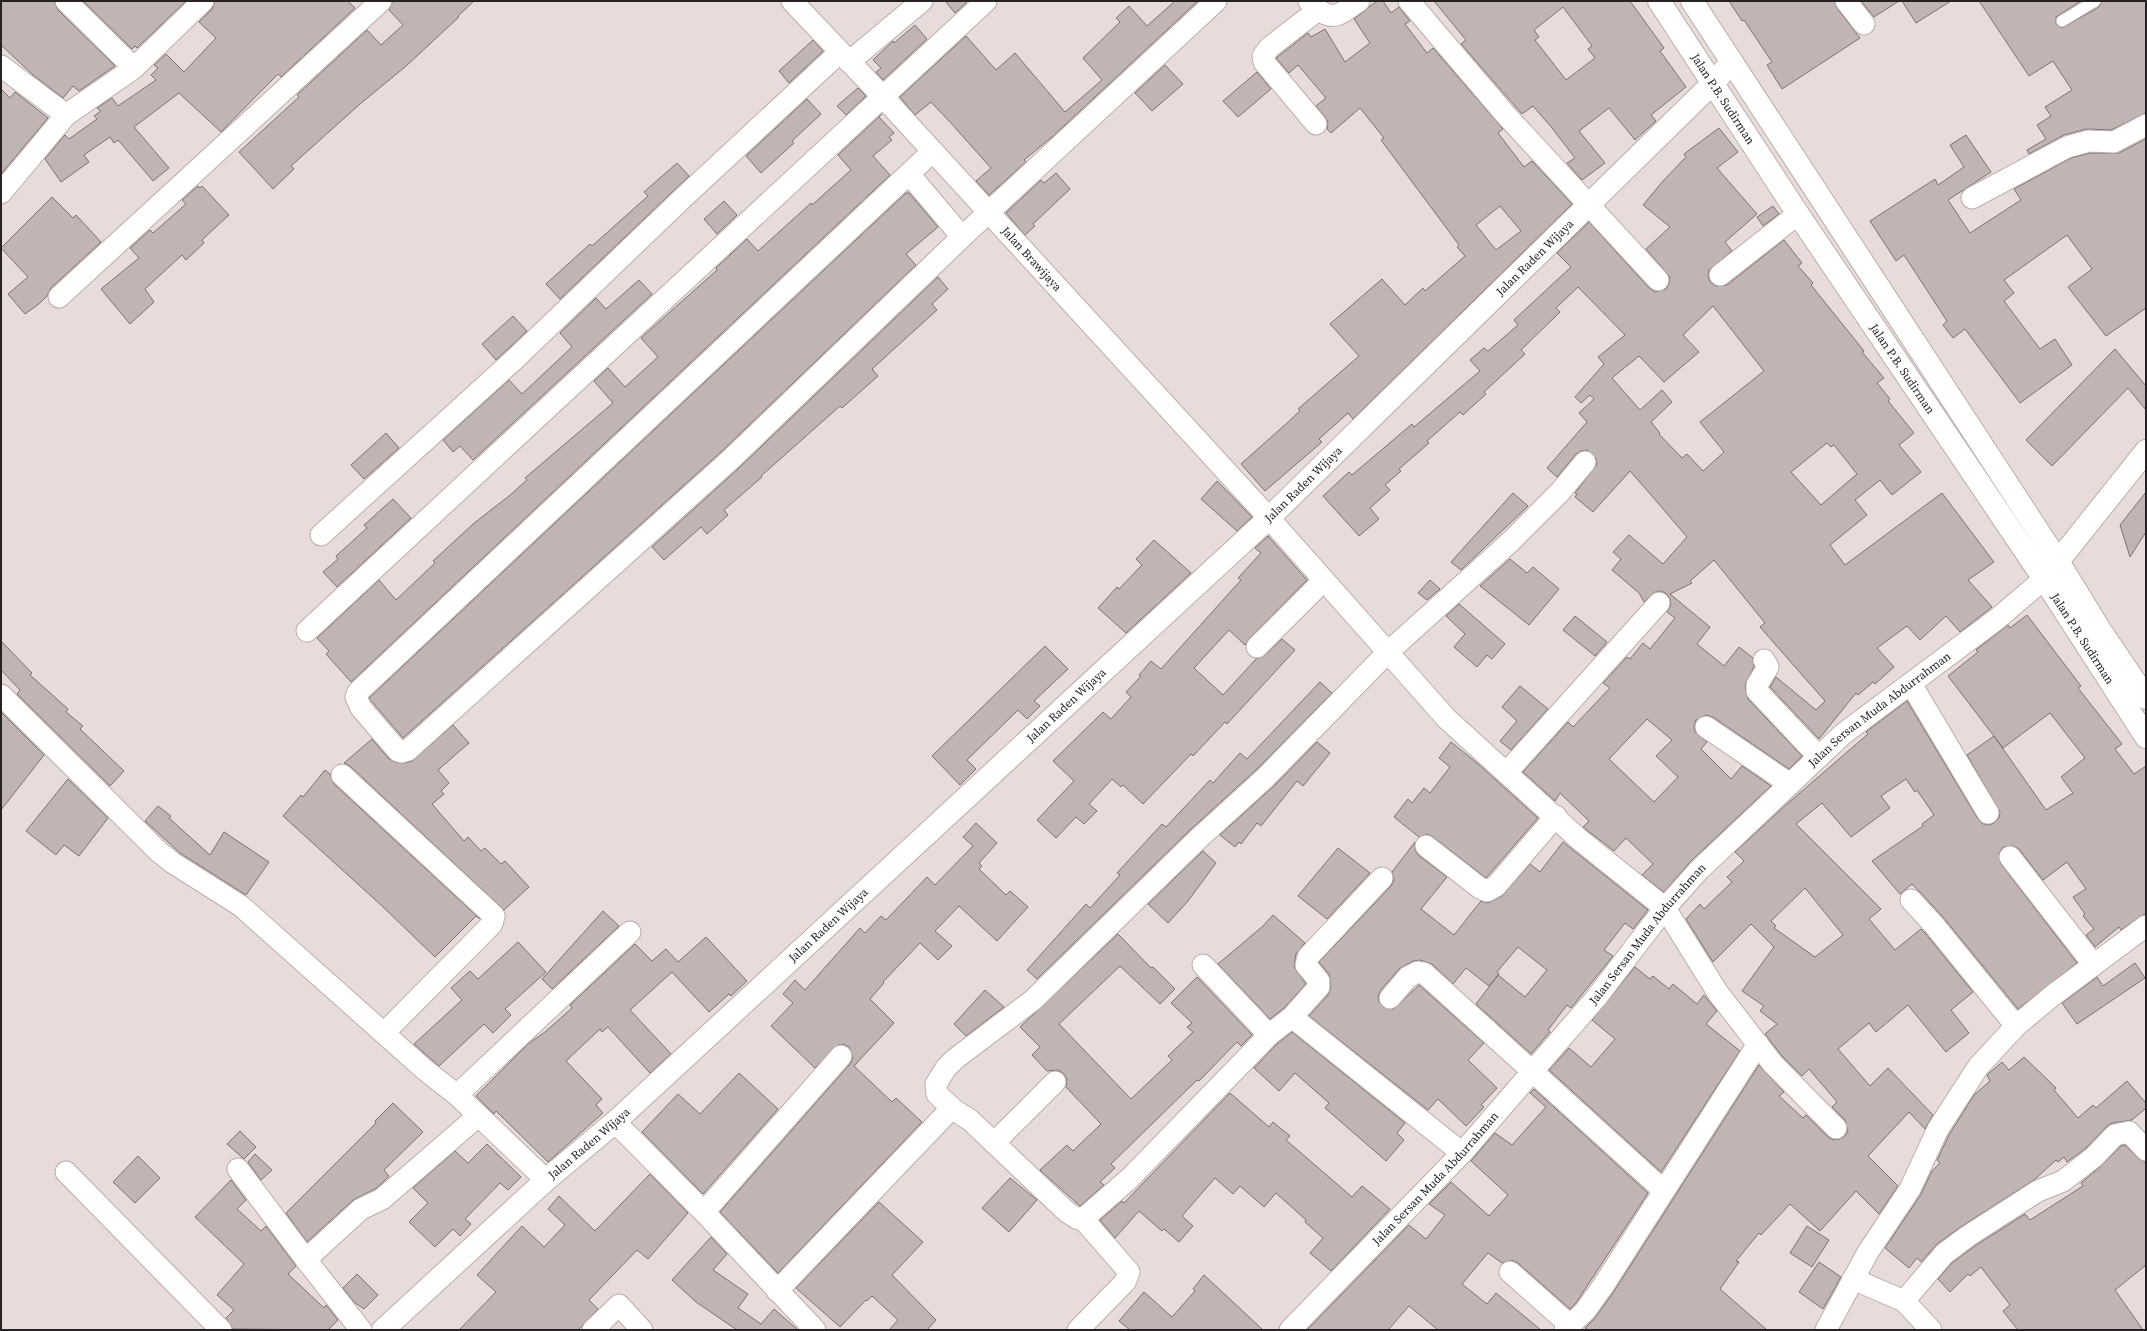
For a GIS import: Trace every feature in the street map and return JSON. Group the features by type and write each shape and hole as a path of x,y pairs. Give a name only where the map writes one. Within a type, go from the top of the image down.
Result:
{"main road":[{"name":"Jalan P.B. Sudirman","path":"1659,1 1798,214 2044,579 2082,642 2146,737"},
{"name":"Jalan P.B. Sudirman","path":"1692,1 2059,563 2100,630 2146,698"},
{"name":"Jalan Raden Wijaya","path":"383,1330 546,1180 615,1122 1269,518 1713,83 1732,62"},
{"path":"2044,579 2059,563 2146,451"}],"street":[{"path":"66,1 134,68"},
{"path":"59,297 381,1"},
{"name":"Jalan Brawijaya","path":"792,1 844,58 884,98 1269,518 1323,581 1453,725 1556,816 1580,840 1665,908 1718,993 1773,1064 1836,1128"},
{"path":"321,535 516,357 685,196 844,58 922,1"},
{"path":"308,631 884,98 986,1"},
{"path":"932,152 358,692 356,697 371,720 398,751 402,752 408,750 730,460 962,237 989,214 1216,1"},
{"path":"1316,124 1264,62 1263,56 1270,47 1313,5 1325,15 1337,15 1359,1"},
{"path":"1409,1 1504,114 1658,280"},
{"path":"1846,1 1864,24"},
{"path":"1,193 66,115 134,68 198,3"},
{"path":"1,66 66,115"},
{"path":"1972,198 2067,147 2088,141 2114,142 2146,125"},
{"path":"909,174 962,237"},
{"path":"1720,275 1798,214"},
{"path":"1078,1330 1125,1282 1129,1272 1083,1220 1078,1220 1067,1212 970,1120 954,1110 937,1094 936,1084 946,1068 955,1059 1033,1000 1198,839 1271,771 1387,653 1509,543 1560,492 1585,462"},
{"name":"Jalan Sersan Muda Abdurrahman","path":"1290,1330 1462,1153 1596,998 1665,908 1699,870 1842,734 1997,619 2044,579"},
{"path":"1257,647 1323,581"},
{"path":"1507,772 1659,603"},
{"path":"1764,660 1768,667 1757,685 1757,691 1819,757"},
{"path":"1911,684 1988,813"},
{"path":"1,695 158,851 172,863 245,910 384,1033 457,1095 546,1180"},
{"path":"1706,727 1790,784"},
{"path":"342,774 494,916 492,924 384,1033"},
{"path":"1426,846 1480,888 1488,891 1496,886 1556,816"},
{"path":"2010,857 2094,965"},
{"path":"1083,1220 1130,1178 1269,1035 1292,1017 1319,987 1319,981 1306,965 1308,957 1382,878"},
{"path":"1911,900 1934,925 2016,1026"},
{"path":"1826,1330 1859,1282 1868,1252 1910,1189 1938,1128 1978,1067 2016,1026 2146,926"},
{"path":"457,1095 630,932"},
{"path":"1203,965 1269,1035"},
{"path":"1390,998 1408,977 1418,972 1424,973 1664,1190"},
{"path":"1292,1017 1462,1153"},
{"path":"1510,1272 1568,1328 1603,1286 1758,1044"},
{"path":"704,1212 841,1056"},
{"path":"994,1143 1055,1082"},
{"path":"778,1291 948,1112 954,1110"},
{"path":"307,1262 315,1251 361,1209 382,1198 478,1116"},
{"path":"615,1122 704,1212 815,1330"},
{"path":"1904,1301 1944,1254 1968,1236 2018,1203 2038,1191 2063,1181 2094,1157 2115,1135 2129,1132 2146,1150"},
{"path":"238,1169 307,1262 361,1330"},
{"path":"66,1172 221,1330"},
{"path":"1859,1282 1904,1301 1931,1330"},
{"path":"593,1330 619,1305 642,1330"}],"lane":[{"path":"2062,22 2095,1"}],"building":[{"path":"1,1 54,1 58,10 115,66 79,91 73,86 63,98 33,75 1,45"},
{"path":"83,1 186,1 137,48 135,46 132,49"},
{"path":"215,1 348,1 355,8 281,77 278,74 221,132 179,93 134,127 169,168 153,181 118,140 114,143 110,137 84,155 89,162 61,182 45,159 65,135 69,139 97,119 94,116 101,111 97,108 112,98 118,106 156,80 151,75 158,68 154,65 166,54 184,72 216,38 199,22 212,9"},
{"path":"393,1 474,1 405,67 360,104 291,166 294,169 273,189 239,152 299,97 297,95 367,30 381,45 403,25 389,10"},
{"path":"945,1 965,1 966,3 955,13"},
{"path":"1175,1 1198,1 1052,137 1024,160 1026,162 989,195 976,181 991,168 950,122 931,102 915,115 900,97 966,36 996,70 1015,53 1065,112 1102,80 1083,58 1120,22 1116,18 1129,6 1147,26"},
{"path":"1377,1 1383,1 1391,13 1399,7 1410,21 1405,24 1427,53 1433,48 1503,129 1498,133 1524,167 1532,161 1572,204 1353,419 1348,413 1319,439 1322,442 1265,491 1241,464 1300,411 1298,409 1359,356 1330,324 1382,279 1405,305 1423,288 1425,291 1465,256 1457,247 1459,245 1381,140 1384,138 1360,108 1331,133 1327,129 1328,122 1316,106 1326,98 1298,65 1289,73 1276,58 1308,33 1311,37 1325,29 1345,62 1370,43 1354,19","holes":["1500,206 1521,231 1496,250 1476,225"]},
{"path":"1434,1 1630,1 1664,48 1660,51 1686,87 1651,115 1656,121 1635,140 1609,108 1579,131 1605,163 1582,180 1567,163 1575,158 1552,128 1533,106 1522,114 1461,44 1466,40","holes":["1563,7 1592,46 1588,49 1595,58 1566,80 1535,40 1539,37 1534,30"]},
{"path":"1729,1 1834,1 1837,8 1860,38 1782,89 1767,65 1772,62 1744,20 1742,21"},
{"path":"1861,1 1899,1 1874,17"},
{"path":"1902,1 1951,1 1916,23"},
{"path":"1979,1 2081,1 2056,17 2056,24 2062,28 2099,7 2102,1 2146,1 2146,113 2111,130 2086,129 2064,135 2029,154 2027,150 2046,139 2037,125 2051,116 2045,107 2072,90 2053,61 2029,76"},
{"path":"915,25 927,39 883,80 876,72 881,68 873,60 893,41 894,43"},
{"path":"813,40 823,51 789,83 779,71"},
{"path":"1165,65 1183,84 1152,111 1135,93"},
{"path":"1257,72 1271,89 1238,117 1223,101"},
{"path":"858,88 866,96 846,115 837,106"},
{"path":"1,89 10,98 15,92 48,118 1,174"},
{"path":"807,99 821,114 792,141 794,143 761,173 746,156"},
{"path":"882,114 879,117 894,133 889,137 892,140 873,156 890,175 351,682 326,654 329,651 317,638 379,580 396,600 435,563 433,561 473,524 509,496 527,480 525,478 613,403 594,381 608,368 625,387 658,357 641,338 717,270 716,268 747,239 758,251 811,203 812,205 851,170 838,155"},
{"path":"1719,128 1738,152 1717,168 1757,214 1725,242 1732,251 1709,270 1708,276 1710,282 1716,286 1727,285 1784,240 1802,263 1798,266 1813,283 1811,285 1864,351 1862,352 1884,378 1877,383 1890,399 1888,401 1914,433 1899,445 1921,472 1892,495 1880,480 1855,500 1867,515 1830,545 1845,565 1942,493 1994,562 1968,580 1992,607 1960,632 1946,616 1920,640 1907,626 1877,648 1894,667 1875,684 1873,682 1858,695 1856,693 1819,739 1770,687 1776,677 1816,710 1825,701 1760,627 1765,623 1714,560 1690,581 1692,583 1670,594 1710,627 1697,644 1724,666 1739,647 1753,658 1754,667 1745,685 1748,699 1802,756 1789,769 1713,717 1706,715 1696,720 1694,726 1695,732 1707,742 1701,749 1731,779 1742,766 1771,786 1691,861 1664,892 1642,875 1653,864 1626,838 1614,851 1583,827 1589,821 1560,793 1555,801 1523,772 1568,722 1573,727 1610,688 1603,683 1627,657 1630,659 1643,643 1650,649 1675,618 1667,612 1671,605 1667,594 1661,591 1655,592 1644,602 1639,593 1612,570 1621,559 1613,552 1629,535 1663,564 1687,537 1658,503 1630,471 1593,512 1575,497 1577,494 1575,493 1597,464 1596,458 1587,450 1576,454 1557,477 1547,468 1587,422 1579,413 1594,399 1590,395 1581,403 1575,397 1604,364 1598,357 1625,335 1578,287 1556,308 1560,312 1521,350 1525,354 1484,392 1486,394 1463,415 1460,412 1427,441 1429,443 1399,469 1401,471 1385,485 1390,490 1370,508 1379,519 1359,536 1323,496 1349,472 1352,475 1412,424 1414,427 1480,371 1470,360 1484,348 1488,351 1518,325 1514,320 1571,267 1557,253 1589,222 1649,288 1655,292 1666,289 1669,284 1670,277 1646,249 1670,227 1643,205 1686,157 1684,154","holes":["1713,306 1764,371 1700,422 1724,452 1703,471 1687,454 1682,458 1659,434 1660,433 1651,422 1672,402 1662,390 1640,410 1612,378 1639,356 1664,382 1699,352 1683,335","1827,443 1831,447 1834,445 1857,474 1821,505 1791,472","1647,719 1672,740 1656,756 1678,777 1654,802 1609,759"]},
{"path":"1966,135 1991,172 1948,200 1970,233 2021,200 2014,189 2071,158 2090,153 2119,153 2146,139 2146,308 2106,336 2068,287 2092,269 2067,235 2004,280 2014,293 2004,301 2040,349 2055,339 2072,365 2020,403 1965,329 1953,338 1943,325 1947,321 1904,255 1896,261 1870,221 1935,179 1938,185 1964,167 1950,145"},
{"path":"677,163 689,176 560,299 546,284 590,244 592,246 648,196 644,192"},
{"path":"1056,173 1070,189 1033,224 1035,226 1025,235 1006,213 1041,180 1044,183"},
{"path":"198,186 200,188 202,186 229,215 202,240 204,243 186,260 182,255 145,289 154,302 130,324 101,289 139,258 130,248 150,230 153,233 186,204 182,200"},
{"path":"906,193 909,193 938,227 906,254 916,265 722,451 403,738 369,698"},
{"path":"52,197 73,218 76,215 101,242 51,288 47,296 39,304 25,314 8,294 28,277 1,248"},
{"path":"724,201 737,215 717,234 704,219"},
{"path":"1773,206 1779,214 1763,226 1757,217"},
{"path":"938,277 948,289 932,304 937,310 872,369 878,376 842,408 840,406 724,510 728,515 707,534 701,527 664,560 652,547 738,469"},
{"path":"639,280 652,294 473,460 460,446 453,452 443,440 509,380 522,394 572,347 560,333 596,298 606,309"},
{"path":"513,316 527,331 496,360 482,344"},
{"path":"2115,349 2146,386 2146,410 2128,388 2052,466 2026,440"},
{"path":"386,433 399,448 364,479 351,465"},
{"path":"1217,481 1252,517 1237,531 1201,499"},
{"path":"2146,492 2146,532 2130,557 2120,525"},
{"path":"1513,493 1528,506 1461,570 1451,562"},
{"path":"393,499 411,518 337,587 323,572 338,559 336,556 367,528 364,525"},
{"path":"1268,536 1307,580 1249,639 1245,645 1229,630 1194,668 1223,695 1256,659 1265,655 1282,639 1295,650 1227,724 1225,722 1193,756 1191,754 1143,804 1123,785 1121,787 1112,779 1089,804 1097,811 1084,824 1076,817 1056,838 1037,820 1074,781 1053,761 1103,712 1111,719 1131,697 1126,692 1141,676 1139,675 1151,661 1161,669 1241,580 1238,578 1261,553 1255,548"},
{"path":"1154,540 1191,573 1126,633 1098,608 1117,587 1119,589 1142,565 1136,559"},
{"path":"1510,559 1527,573 1533,567 1559,589 1529,625 1480,586"},
{"path":"1430,580 1440,589 1427,600 1418,593"},
{"path":"1459,604 1505,644 1492,659 1487,655 1477,667 1454,647 1465,634 1446,616"},
{"path":"2027,615 2081,686 2078,688 2122,744 2115,749 2134,774 2146,766 2146,913 2121,930 2119,927 2095,947 2086,935 2094,929 2083,916 2085,914 2073,897 2086,889 2067,862 2043,880 2019,849 2014,846 2003,847 1999,853 2001,864 2077,963 2018,1009 1943,917 1920,892 1912,884 1900,894 1872,861 1923,826 1922,824 1934,815 1917,790 1915,792 1906,779 1881,796 1890,808 1851,837 1822,803 1796,824 1881,909 1869,919 1895,950 1921,929 1973,992 1951,1010 1969,1033 1946,1052 1908,1005 1876,1032 1869,1023 1838,1049 1870,1086 1888,1068 1933,1115 1925,1129 1909,1112 1868,1156 1898,1186 1879,1214 1856,1191 1820,1231 1790,1204 1761,1235 1759,1233 1736,1261 1739,1262 1720,1289 1767,1330 1588,1330 1585,1328 1595,1318 1613,1293 1759,1065 1784,1092 1779,1096 1803,1118 1806,1115 1828,1137 1833,1140 1839,1139 1845,1136 1848,1131 1845,1120 1832,1107 1837,1102 1809,1069 1802,1076 1782,1056 1765,1034 1777,1024 1760,1011 1764,1006 1742,991 1774,947 1751,924 1713,962 1686,919 1700,904 1704,909 1732,882 1727,877 1744,861 1735,852 1787,804 1868,734 1866,732 1907,701 1978,819 1983,824 1989,825 1994,823 1999,818 2000,812 1967,755 1994,736 1948,676 1978,652 1976,650 2008,625 2010,628","holes":["2050,713 2085,758 2061,777 2073,793 2046,810 1996,739 2003,748","1805,888 1843,935 1815,957 1774,928 1776,926 1771,921"]},
{"path":"1575,616 1607,642 1595,656 1563,630"},
{"path":"1,641 32,673 30,675 68,709 66,712 83,726 80,729 124,771 110,786 17,694 20,690 1,670"},
{"path":"1045,646 1068,669 1034,701 1040,706 1027,719 1018,710 967,760 976,769 960,785 932,756"},
{"path":"1320,682 1332,693 1257,769 1190,830 1037,979 1027,970 1086,904 1090,908 1120,875 1117,873 1162,824 1166,827 1210,780 1213,783 1240,753 1247,759"},
{"path":"1520,686 1548,709 1511,750 1500,741 1517,721 1502,707"},
{"path":"1,712 44,755 1,810"},
{"path":"453,725 469,743 438,770 449,783 441,791 444,794 432,804 464,841 468,837 481,851 485,848 501,864 505,861 529,887 504,910 350,766 344,763 372,739 389,759 395,762 405,763 412,761"},
{"path":"1317,742 1330,753 1303,786 1297,781 1261,826 1257,823 1241,844 1239,842 1235,847 1220,835 1274,786"},
{"path":"1451,742 1477,763 1538,818 1486,878 1433,837 1427,834 1419,837 1394,817 1408,799 1412,803 1424,788 1430,793 1450,767 1439,758"},
{"path":"325,770 330,774 334,784 480,919 476,916 435,957 382,906 283,816 301,795 303,797"},
{"path":"68,779 108,818 79,856 64,845 56,855 26,831"},
{"path":"158,806 171,816 169,818 210,855 224,832 269,862 246,895 180,853 145,821"},
{"path":"976,823 997,843 979,863 982,866 979,869 1006,895 1010,891 1028,907 997,941 959,906 935,931 952,946 938,960 920,943 883,982 884,983 870,999 894,1023 854,1066 892,1102 896,1098 922,1122 778,1273 720,1212 850,1064 853,1058 849,1047 844,1044 838,1045 815,1068 771,1026 793,1003 783,994 795,980 805,990 860,928 865,933 881,916 886,920 927,877 935,885 973,846 963,837"},
{"path":"1415,842 1415,850 1418,855 1447,877 1421,909 1454,935 1481,901 1488,903 1502,896 1530,864 1540,872 1563,842 1648,910 1633,929 1625,923 1604,950 1613,956 1571,1008 1567,1005 1548,1030 1550,1032 1531,1054 1476,1004 1496,977 1489,986 1466,968 1453,984 1432,964 1420,960 1413,961 1399,969 1381,990 1378,996 1379,1002 1383,1007 1394,1009 1419,985 1484,1043 1468,1060 1497,1088 1481,1105 1484,1107 1466,1126 1438,1099 1428,1110 1309,1016 1328,995 1331,987 1329,974 1319,962 1391,886 1394,880 1392,872","holes":["1518,947 1547,970 1525,997 1498,975 1499,974 1497,972"]},
{"path":"1338,848 1370,873 1327,919 1298,896"},
{"path":"1203,851 1216,863 1188,901 1168,923 1148,904"},
{"path":"603,911 619,926 552,989 542,979"},
{"path":"1273,915 1305,943 1296,954 1294,967 1306,984 1284,1008 1270,1019 1218,964 1263,926"},
{"path":"1118,934 1151,968 1153,967 1175,989 1160,1004 1120,966 1059,1024 1131,1099 1172,1060 1168,1056 1193,1032 1187,1027 1192,1023 1171,1003 1197,977 1252,1035 1241,1046 1237,1042 1199,1081 1197,1080 1111,1164 1115,1168 1100,1182 1104,1185 1080,1206 1040,1170 1067,1145 1073,1151 1101,1124 1066,1087 1067,1079 1063,1073 1058,1070 1047,1071 1032,1055 1040,1047 1020,1027"},
{"path":"706,937 747,981 731,996 729,994 709,1012 672,972 630,1010 671,1054 650,1073 608,1027 602,1032 600,1029 566,1061 602,1099 596,1105 603,1113 548,1162 496,1111 494,1114 476,1096 528,1044 545,1032 572,1008 570,1005 635,944 652,961 666,949 678,962"},
{"path":"518,942 546,972 505,1009 511,1015 493,1033 484,1024 439,1066 414,1044 462,1000 451,988 470,971 478,979"},
{"path":"2135,963 2145,978 2077,1024 2062,1003 2097,977 2103,986"},
{"path":"1635,967 1650,979 1653,976 1669,989 1673,984 1697,1004 1704,995 1717,1011 1706,1024 1740,1051 1661,1172 1549,1070 1569,1048 1591,1067 1615,1039 1592,1020"},
{"path":"985,990 1004,1007 966,1036 954,1024"},
{"path":"1292,1032 1405,1123 1397,1133 1404,1140 1386,1161 1325,1108 1329,1103 1295,1073 1279,1091 1254,1068 1277,1044"},
{"path":"2024,1057 2056,1088 2054,1090 2078,1118 2093,1105 2096,1108 2127,1081 2146,1103 2146,1108 2132,1120 2112,1123 2107,1126 2086,1148 2067,1162 2064,1157 2058,1162 2056,1160 2034,1180 1962,1226 1937,1244 1921,1262 1917,1258 1909,1268 1885,1248 1920,1196 1932,1171 1940,1163 1937,1160 1949,1135 1974,1095 1990,1081 1987,1075 2002,1062 2009,1070"},
{"path":"739,1073 778,1109 703,1194 642,1132 678,1094 700,1114"},
{"path":"1534,1089 1648,1193 1576,1303 1570,1309 1518,1263 1512,1260 1502,1263 1488,1253 1462,1284 1487,1304 1496,1293 1541,1330 1438,1330 1409,1306 1388,1330 1307,1330 1409,1225 1426,1239 1445,1215 1429,1204 1451,1182 1489,1216 1508,1195 1471,1161 1495,1133 1512,1145 1546,1107 1530,1093"},
{"path":"1230,1093 1269,1127 1273,1122 1290,1136 1286,1140 1352,1197 1362,1186 1390,1209 1331,1271 1310,1253 1323,1238 1305,1222 1306,1220 1276,1193 1264,1207 1240,1186 1233,1194 1215,1178 1182,1216 1193,1226 1179,1242 1164,1229 1162,1231 1139,1211 1115,1238 1100,1220 1122,1201 1124,1203"},
{"path":"393,1103 423,1132 384,1170 389,1176 382,1183 375,1189 353,1200 307,1242 286,1213 376,1123 375,1121"},
{"path":"240,1131 256,1147 244,1159 227,1144"},
{"path":"487,1144 521,1177 508,1190 500,1183 465,1219 471,1224 460,1236 453,1229 435,1247 409,1222 428,1203 413,1188 455,1151 468,1163"},
{"path":"2125,1145 2138,1158 2146,1163 2146,1265 2115,1290 2143,1330 2018,1330 2003,1311 2010,1305 1981,1267 1970,1276 1968,1274 1950,1292 1938,1279 1952,1263 1975,1246 2025,1214 2030,1220 2083,1186 2081,1183 2121,1146"},
{"path":"255,1154 272,1170 261,1180 248,1162"},
{"path":"138,1156 160,1178 135,1203 113,1182"},
{"path":"650,1174 688,1213 648,1259 637,1250 589,1300 598,1309 578,1330 459,1330 496,1292 477,1275 522,1226 544,1247 565,1225 548,1209 559,1196 595,1231"},
{"path":"1010,1178 1037,1200 1009,1232 982,1208"},
{"path":"231,1180 246,1200 237,1209 261,1231 266,1226 296,1266 288,1274 324,1308 326,1305 338,1320 328,1330 233,1329 226,1318 234,1310 217,1295 244,1264 195,1217"},
{"path":"879,1202 923,1242 892,1275 936,1320 927,1330 889,1330 898,1320 872,1296 867,1301 866,1300 840,1327 796,1288"},
{"path":"1807,1226 1829,1240 1812,1267 1790,1253"},
{"path":"711,1237 727,1254 713,1270 748,1294 738,1308 761,1324 774,1309 798,1330 737,1330 696,1302 672,1280"},
{"path":"1819,1262 1841,1277 1823,1309 1799,1292"},
{"path":"357,1274 378,1295 364,1309 354,1302 343,1288"},
{"path":"1204,1275 1263,1330 1130,1330 1119,1321 1144,1292 1172,1317 1195,1291 1193,1289"}]}
